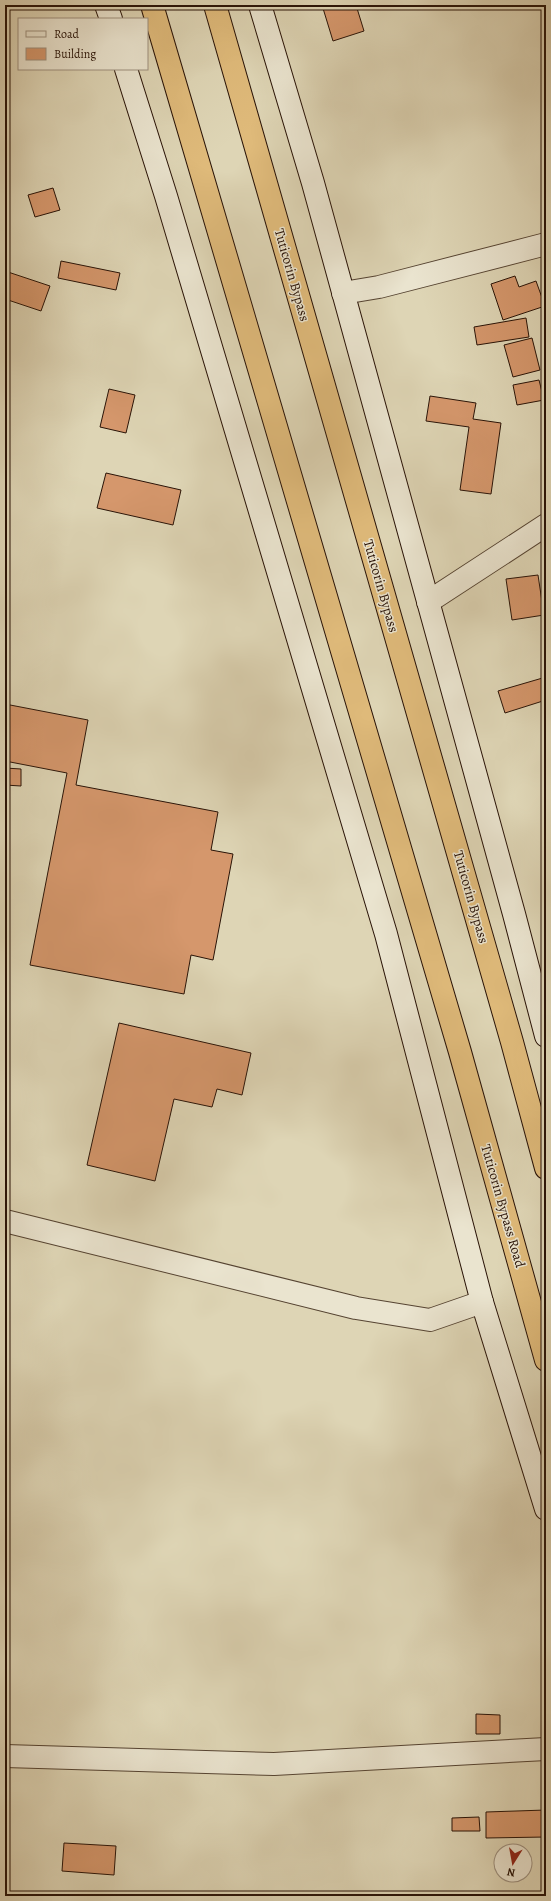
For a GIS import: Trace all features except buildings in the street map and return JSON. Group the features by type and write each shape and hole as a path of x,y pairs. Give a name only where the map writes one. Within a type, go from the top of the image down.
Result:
{"highway":[{"name":"Tuticorin Bypass Road","path":"152,5 460,1052 546,1360"},
{"name":"Tuticorin Bypass","path":"215,5 510,1034 546,1168"}],"street":[{"path":"106,5 111,18"},
{"path":"260,5 313,183 514,914 546,1036"},
{"path":"126,70 171,211 386,934 482,1302 546,1509"},
{"path":"343,293 379,287 546,244"},
{"path":"428,602 546,525"},
{"path":"5,1221 356,1308 430,1320 482,1302"},
{"path":"5,1756 274,1764 546,1749"}]}
